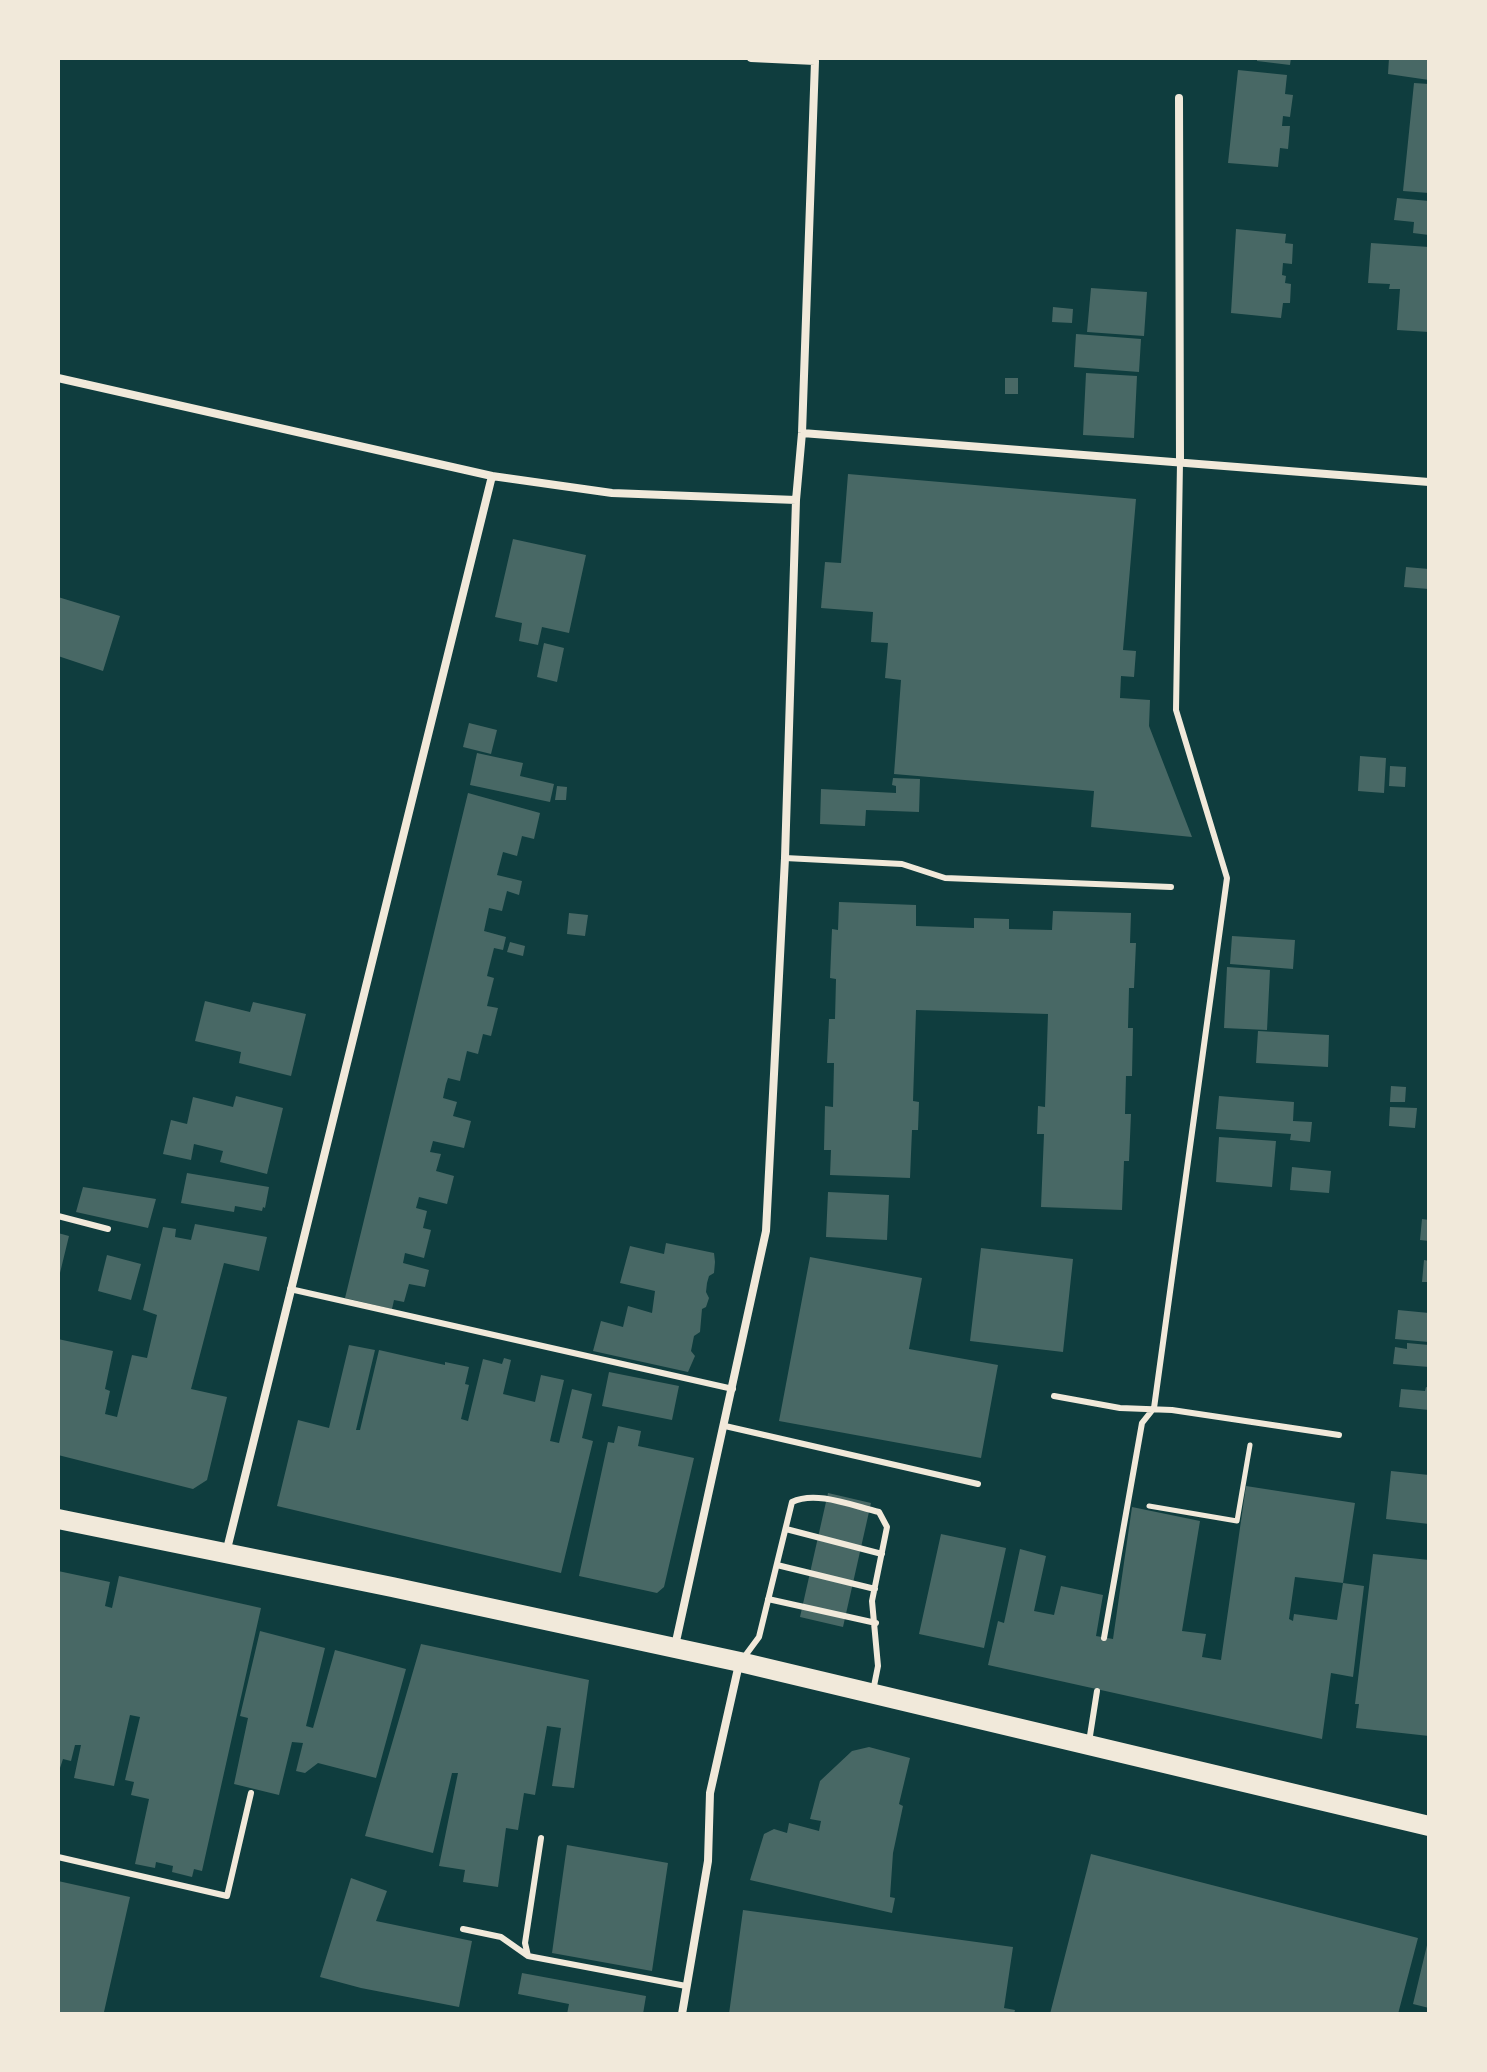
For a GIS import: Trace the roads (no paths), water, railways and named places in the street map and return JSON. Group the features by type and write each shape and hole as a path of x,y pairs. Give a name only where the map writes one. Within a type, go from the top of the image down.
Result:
{"main road":[{"path":"58,1519 740,1662 1429,1826"}],"street":[{"path":"675,1648 766,1231 785,858 796,500 802,433 815,61 751,58"},
{"path":"1179,98 1180,462"},
{"path":"58,378 492,476 612,493 796,500"},
{"path":"802,433 1429,482"},
{"path":"226,1554 492,476"},
{"path":"682,2014 708,1861 710,1793 740,1662"}],"lane":[{"path":"1104,1638 1142,1423 1154,1408 1227,878 1176,710 1180,462"},
{"path":"785,858 902,864 945,878 1171,887"},
{"path":"58,1216 108,1229"},
{"path":"290,1289 733,1389"},
{"path":"1054,1396 1120,1408 1154,1408 1339,1435"},
{"path":"725,1426 978,1484"},
{"path":"740,1662 759,1637 792,1502 801,1497 813,1497 879,1512 887,1527 872,1601 878,1666 872,1693"},
{"path":"786,1529 882,1554"},
{"path":"777,1565 875,1589"},
{"path":"768,1599 876,1623"},
{"path":"1089,1744 1097,1691"},
{"path":"58,1857 227,1896 251,1793"},
{"path":"528,1956 525,1943 541,1838"},
{"path":"463,1929 501,1937 528,1956 686,1986"}]}
